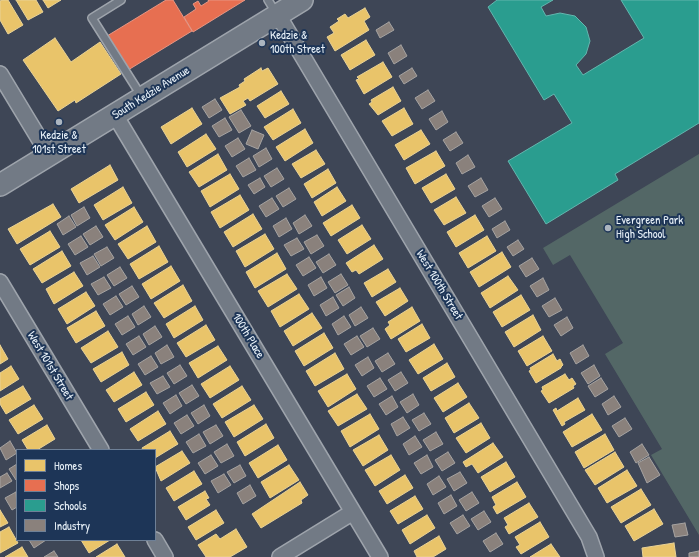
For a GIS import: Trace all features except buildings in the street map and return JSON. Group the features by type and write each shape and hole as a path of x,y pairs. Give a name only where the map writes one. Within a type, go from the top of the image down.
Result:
{"main road":[{"name":"South Kedzie Avenue","path":"0,186 142,98 273,8 302,0"}],"street":[{"name":"West 100th Street","path":"273,8 589,538 596,557"},
{"path":"0,76 49,155"},
{"name":"100th Place","path":"115,115 380,557"},
{"name":"West 101st Street","path":"0,282 100,449"},
{"path":"280,557 353,512"},
{"path":"156,541 165,557"}],"lane":[{"path":"121,0 92,18 142,98"}],"shaded area":[{"path":"699,154 699,535 651,455 662,449 605,354 623,343 570,255 553,265 543,248"}],"place":[{"name":"Kedzie & 100th Street","path":"262,43"},
{"name":"Kedzie & 101st Street","path":"59,122"},
{"name":"Evergreen Park High School","path":"608,228"}]}
